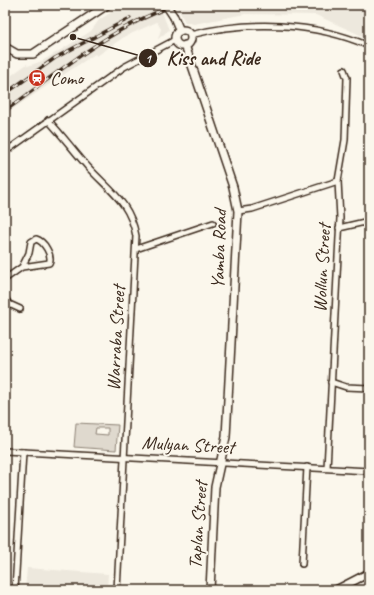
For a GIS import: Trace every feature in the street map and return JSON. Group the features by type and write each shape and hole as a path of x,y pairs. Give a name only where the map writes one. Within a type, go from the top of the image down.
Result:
{"street":[{"path":"5,47 16,54 33,54 107,5"},
{"path":"166,5 174,17 180,31"},
{"path":"180,31 184,31 190,35 217,30 276,25 332,32 369,46"},
{"path":"5,152 48,120 132,62 175,40 175,36 180,31"},
{"path":"175,40 178,44 185,45 189,42 190,35"},
{"name":"Yamba Road","path":"185,45 233,187 238,211 226,437 221,462"},
{"name":"Wollun Street","path":"327,468 339,228 338,182 345,140 347,78 344,70"},
{"name":"Warraba Street","path":"48,120 122,202 134,224 136,248 117,590"},
{"path":"238,211 252,209 338,182"},
{"path":"339,228 369,221"},
{"path":"136,248 213,223"},
{"path":"5,279 22,267 29,253 31,242 36,239 41,241 50,256 51,261 47,264 22,267"},
{"path":"5,298 9,304 20,309"},
{"path":"331,382 346,387 369,388"},
{"name":"Mulyan Street","path":"5,451 369,471"},
{"path":"15,590 23,452"},
{"name":"Taplan Street","path":"210,590 215,487 221,462"},
{"path":"302,564 307,467"},
{"path":"336,590 369,573"}],"shaded area":[{"path":"123,5 154,6 163,15 169,30 158,39 161,29 157,22 124,37 97,56 95,54 5,114 5,80 27,64 28,66 42,61 69,45 91,31 99,20"},
{"path":"176,5 369,5 369,39 316,15 245,14 194,24 185,22"},
{"path":"76,423 118,425 116,450 74,447","holes":["96,428 108,428 108,435 95,434"]},
{"path":"27,568 108,574 107,590 25,590"}],"railway":[{"path":"5,111 108,37 152,14 176,5"},
{"path":"361,5 369,8"},
{"path":"5,94 55,58 130,18"}],"place":[{"name":"Kiss and Ride","path":"73,37"},
{"name":"Como","path":"37,78"}]}
